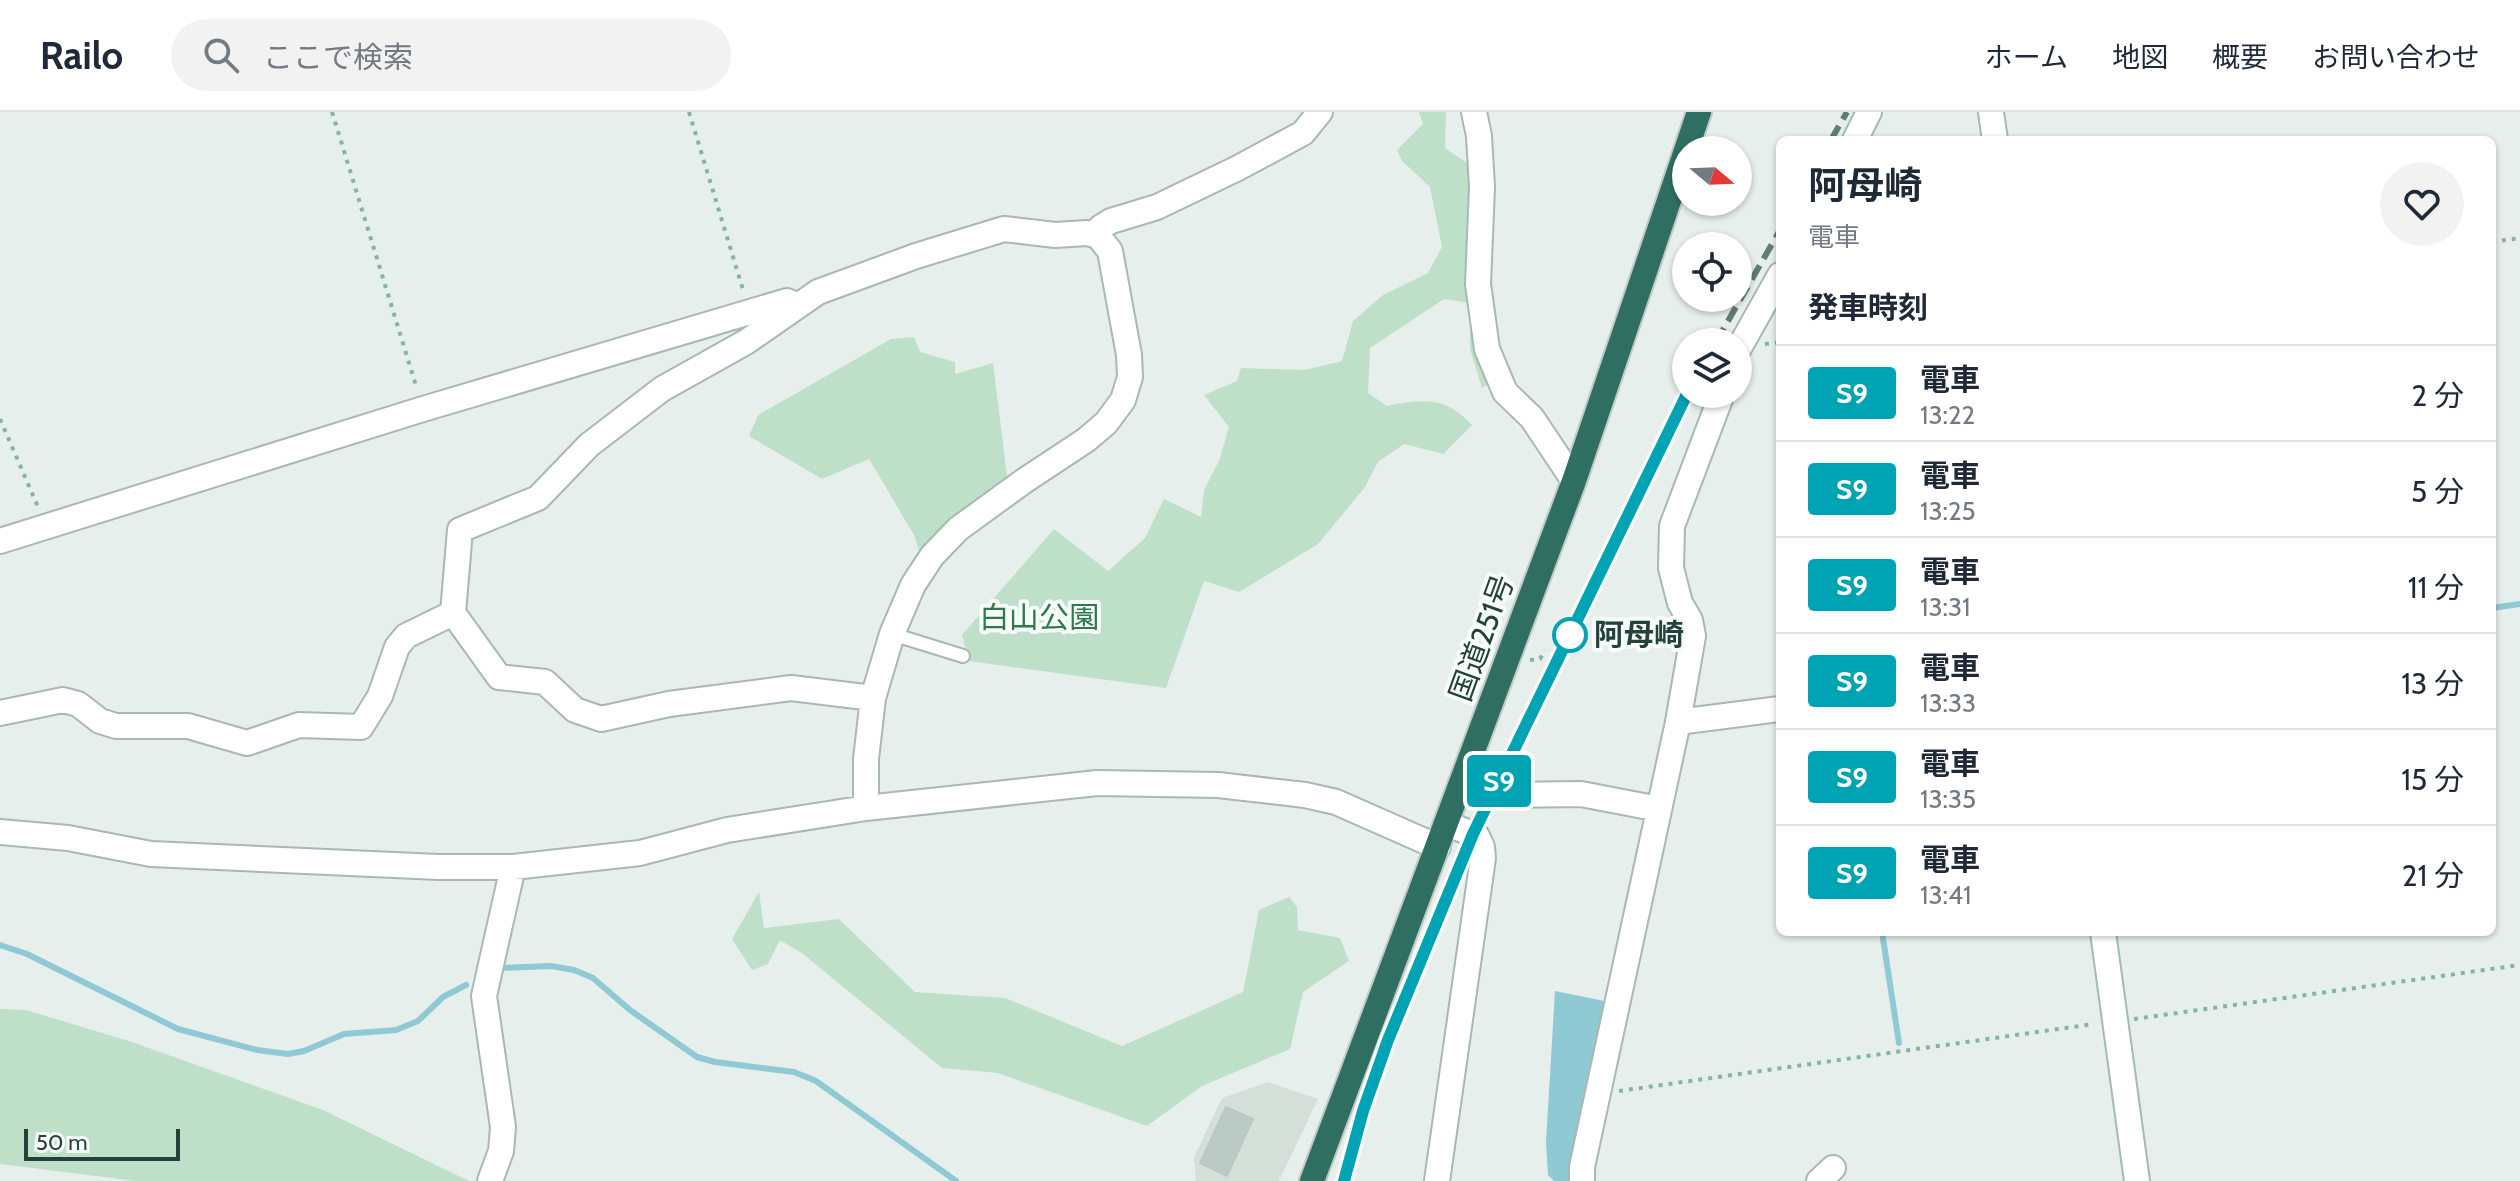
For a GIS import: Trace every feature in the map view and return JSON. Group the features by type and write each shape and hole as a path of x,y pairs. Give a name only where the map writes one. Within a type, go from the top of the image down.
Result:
{"highway":[{"name":"国道251号","path":"1312,1181 1574,481 1699,112"}],"street":[{"path":"1098,236 1101,227 1111,221 1157,207 1303,133 1320,112"},
{"path":"1474,112 1479,136 1482,187 1478,284 1487,349 1505,392 1532,418 1574,481"},
{"path":"1857,136 1869,112"},
{"path":"1991,112 1994,136"},
{"path":"866,808 866,759 873,698 892,634 913,585 932,556 958,529 1086,440 1106,423 1123,400 1130,377 1129,355 1110,251 1098,236 1004,229 916,256 818,292 746,342 662,389 589,445 538,498 460,530 453,613 499,677 545,682 575,710 601,719 669,704 791,688 873,698"},
{"path":"1750,328 1776,282"},
{"path":"0,541 423,409 787,301 798,306"},
{"path":"1582,1181 1582,1167 1678,722 1693,636 1671,568 1672,526 1717,408"},
{"path":"0,713 63,700 78,704 100,721 116,726 188,726 247,743 299,725 361,727 380,696 397,647 406,636 453,613"},
{"path":"1678,722 1776,710"},
{"path":"1463,781 1511,795 1581,794 1659,809"},
{"path":"0,832 68,838 151,854 439,867 513,867 640,853 727,830 866,808 1097,783 1218,785 1305,795 1336,802 1438,847"},
{"path":"1437,1181 1483,858 1477,836 1448,824"},
{"path":"490,1181 501,1151 503,1127 484,996 513,867"},
{"path":"2103,936 2137,1181"}],"lane":[{"path":"892,634 963,656"}],"path":[{"path":"332,112 423,409"},
{"path":"689,112 750,312"},
{"path":"2496,241 2520,238"},
{"path":"0,419 47,528"},
{"path":"1599,1093 2520,965"}],"shaded area":[{"path":"1268,1082 1318,1099 1279,1181 1196,1181 1194,1157 1222,1098"}],"green space":[{"name":"白山公園","path":"1419,112 1446,112 1445,148 1476,169 1491,382 1482,388 1470,349 1470,303 1444,299 1370,348 1368,393 1387,406 1423,401 1443,404 1472,425 1443,454 1404,444 1378,462 1365,487 1318,544 1239,592 1204,581 1166,688 969,661 962,635 1054,529 1108,571 1145,538 1164,499 1201,517 1204,490 1219,461 1229,427 1204,395 1237,381 1241,368 1305,370 1342,361 1353,321 1383,295 1428,273 1442,247 1430,187 1402,161 1397,150 1423,124"},
{"path":"914,337 920,352 955,362 955,374 993,363 1008,484 922,560 914,535 869,459 822,479 749,436 758,415 891,339"},
{"path":"759,892 764,928 839,919 915,992 1005,998 1122,1046 1243,992 1259,910 1289,897 1297,907 1298,930 1340,938 1349,961 1303,992 1290,1049 1202,1086 1147,1126 998,1073 942,1068 803,954 780,940 768,964 752,970 732,939"},
{"path":"0,1009 26,1010 132,1042 323,1110 469,1181 136,1181 0,1164"}],"water":[{"path":"1555,991 1609,1002 1572,1181 1554,1181 1548,1175 1546,1142"}],"building":[{"path":"1226,1107 1253,1119 1227,1176 1200,1163"}],"waterway":[{"path":"2496,607 2520,604"},
{"path":"1883,936 1899,1043"},
{"path":"0,945 27,954 178,1029 257,1050 288,1054 304,1051 344,1034 396,1030 418,1021 443,997 466,985"},
{"path":"500,968 551,966 574,970 593,978 630,1010 697,1057 794,1072 816,1081 956,1181"}],"railway":[{"path":"1833,136 1847,112"},
{"path":"1724,328 1776,237"},
{"path":"1344,1181 1363,1111 1388,1040 1473,834 1680,408"}],"train":[{"name":"S9","path":"1344,1181 1363,1111 1388,1040 1473,834 1679,408"}],"place":[{"name":"阿母崎","path":"1570,635"}]}
